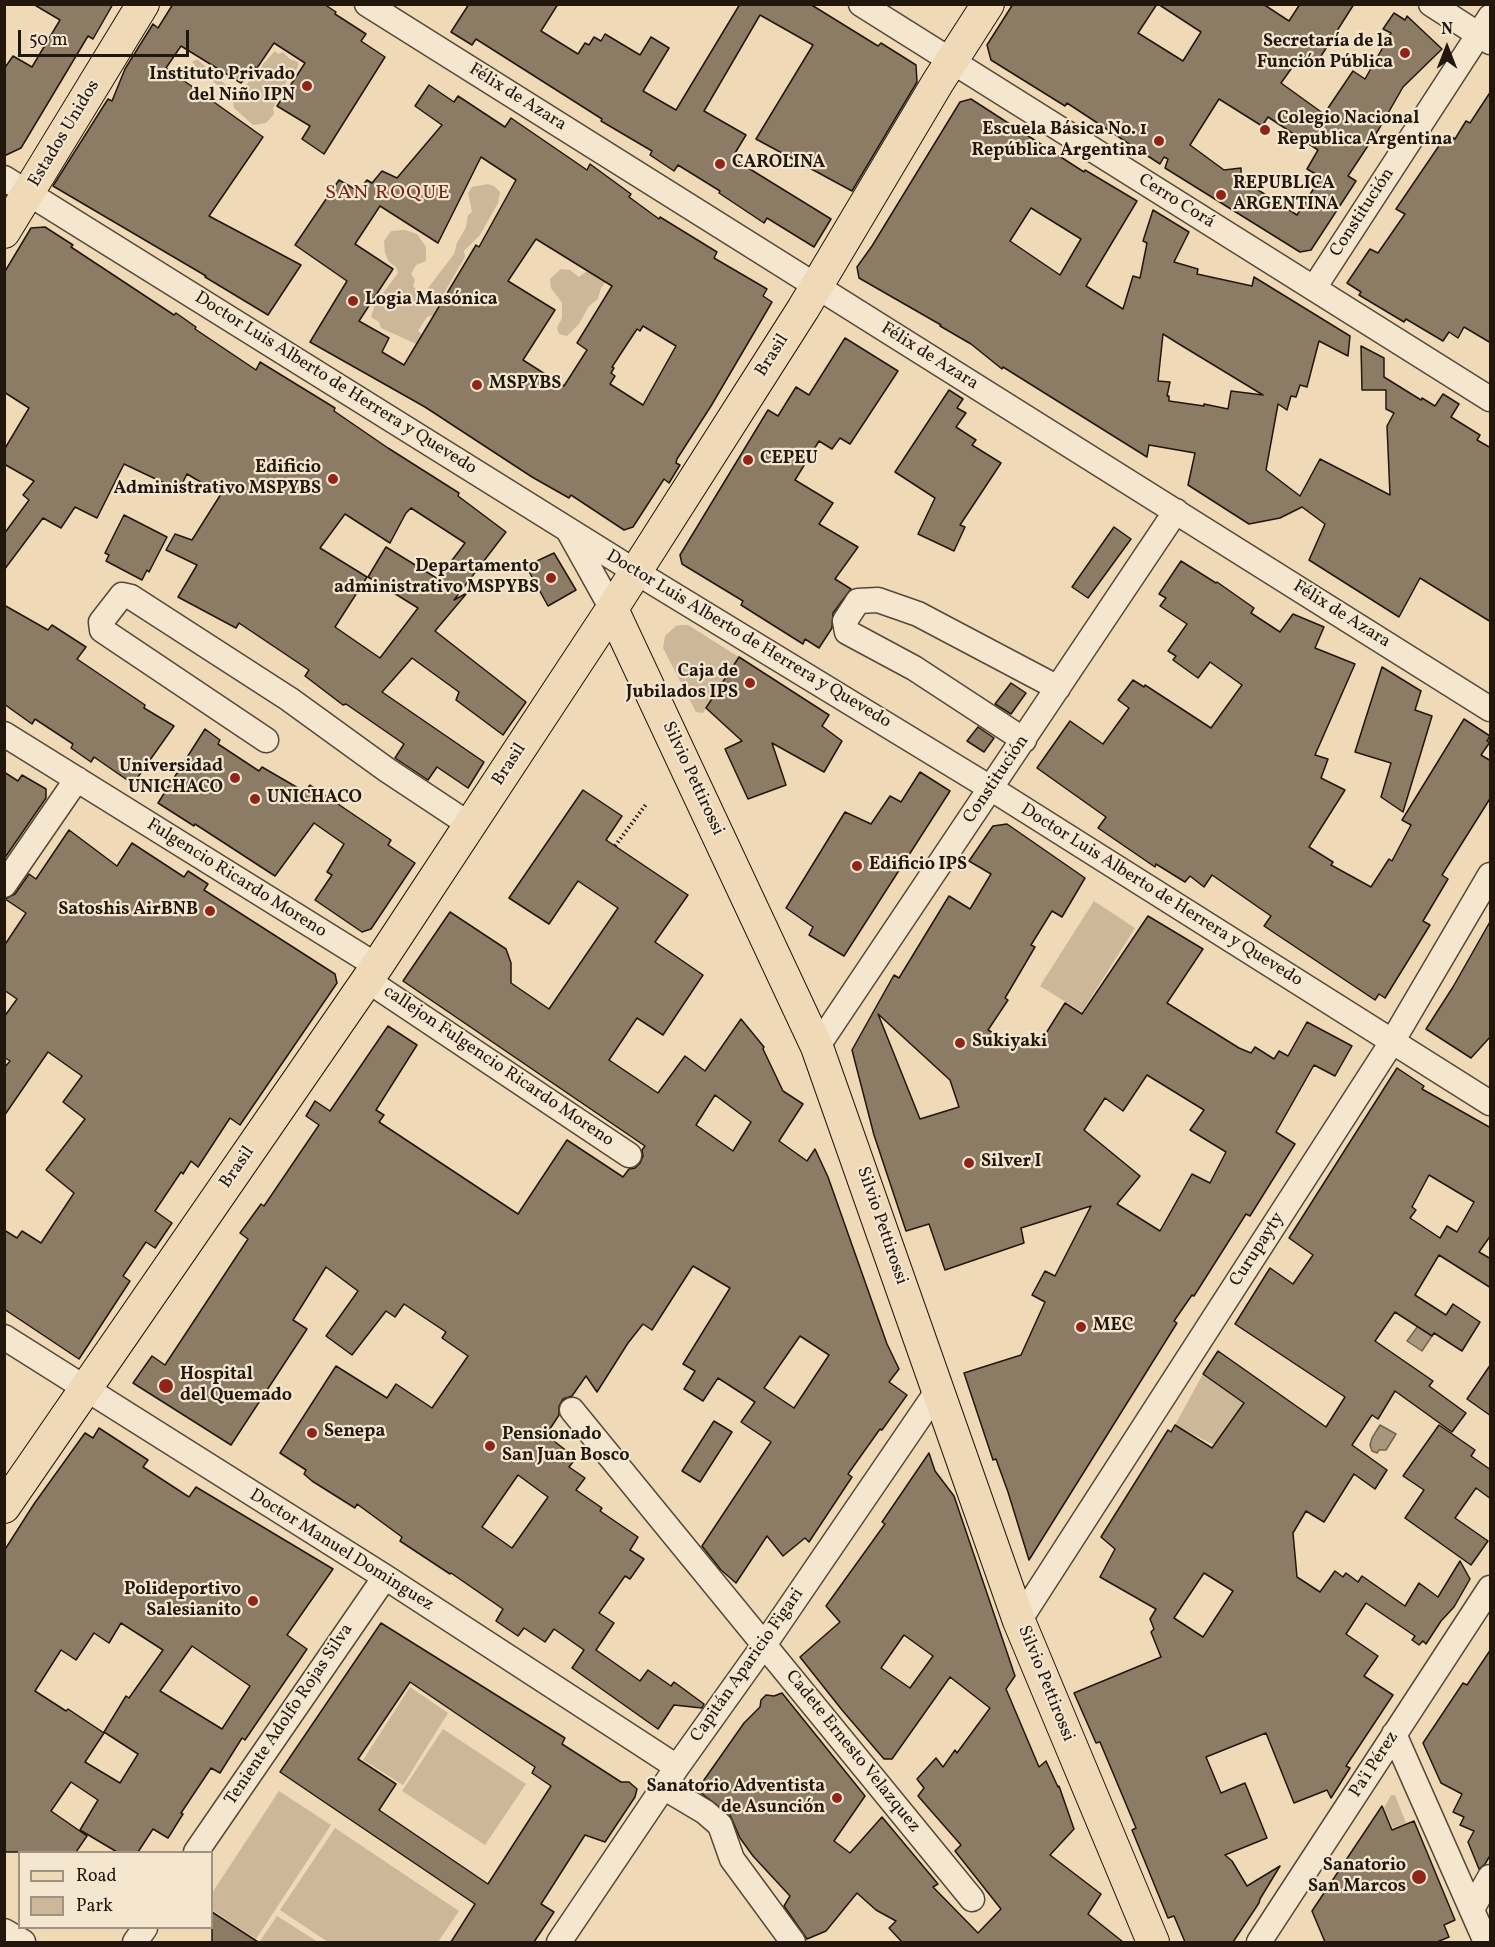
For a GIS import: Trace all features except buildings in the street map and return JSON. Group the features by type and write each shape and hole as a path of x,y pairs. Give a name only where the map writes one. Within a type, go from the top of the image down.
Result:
{"main road":[{"name":"Estados Unidos","path":"4,232 17,186 143,4"},
{"name":"Brasil","path":"4,1507 372,973 612,609 817,287 988,4"},
{"name":"Silvio Pettirossi","path":"612,609 818,1047 1019,1621 1153,1942"}],"street":[{"name":"Félix de Azara","path":"367,4 1491,709"},
{"name":"Cerro Corá","path":"861,4 1491,399"},
{"path":"1431,4 1487,32"},
{"name":"Constitución","path":"1314,288 1487,32"},
{"name":"Doctor Luis Alberto de Herrera y Quevedo","path":"17,186 636,572 992,789 1491,1103"},
{"name":"Constitución","path":"818,1047 1176,511"},
{"name":"Silvio Pettirossi","path":"567,528 612,609"},
{"path":"266,740 102,630 101,622 122,595 130,597 289,699 387,770 470,825"},
{"path":"1024,740 914,668 848,632 845,621 858,601 879,600 918,614 1058,688"},
{"name":"Fulgencio Ricardo Moreno","path":"4,734 77,779 372,973"},
{"path":"4,885 77,779"},
{"name":"Curupayty","path":"1019,1621 1392,1042 1491,875"},
{"name":"callejon Fulgencio Ricardo Moreno","path":"372,973 629,1155"},
{"name":"Doctor Manuel Dominguez","path":"4,1337 385,1577 677,1767"},
{"name":"Capitán Aparicio Figari","path":"559,1942 938,1390"},
{"name":"Cadete Ernesto Velazquez","path":"572,1410 972,1899"},
{"name":"Teniente Adolfo Rojas Silva","path":"197,1851 385,1577"},
{"name":"Pa'i Pérez","path":"1259,1942 1491,1588"},
{"path":"1395,1734 1486,1942"},
{"path":"663,1788 705,1812 720,1825 732,1859 792,1942"},
{"path":"1472,1909 1491,1877"},
{"path":"135,1942 144,1929"},
{"path":"4,1931 23,1942"}],"path":[{"path":"615,846 647,803"}],"green space":[{"path":"275,51 278,54 283,52 290,59 298,62 298,67 286,82 273,108 274,114 266,123 253,125 234,108 232,97 192,62 197,59 226,85 238,91 243,90"},
{"path":"488,184 500,192 498,203 480,235 464,251 465,257 440,300 441,316 427,317 418,331 427,338 419,348 416,344 381,328 379,322 371,317 375,304 398,273 385,253 384,241 391,231 405,230 417,234 426,247 426,261 416,265 411,274 415,280 413,286 423,296 427,294 428,288 454,254 466,227 468,215 472,212 468,193 472,187"},
{"path":"561,269 570,270 579,277 590,269 608,279 601,288 598,299 589,306 579,324 567,336 559,334 557,328 562,318 562,303 551,288 550,279"},
{"path":"688,625 739,657 703,713 696,712 663,648 665,636 676,626"},
{"path":"1094,901 1135,928 1082,1012 1040,986"},
{"path":"1203,1374 1271,1422 1239,1410 1214,1445 1175,1425"},
{"path":"410,1687 448,1713 403,1785 363,1760"},
{"path":"443,1729 526,1784 485,1845 402,1791"},
{"path":"279,1791 331,1825 256,1939 213,1911 213,1891"},
{"path":"1391,1795 1395,1795 1406,1823 1393,1828 1384,1808"},
{"path":"335,1828 459,1911 438,1942 328,1942 280,1910"},
{"path":"277,1916 318,1942 260,1941"}],"shaded area":[{"path":"1418,1326 1432,1336 1422,1351 1407,1341"},
{"path":"1380,1425 1396,1434 1386,1450 1379,1450 1377,1453 1372,1451 1370,1445"}],"place":[{"name":"Secretaría de la Función Pública","path":"1405,53"},
{"name":"Instituto Privado del Niño IPN","path":"307,86"},
{"name":"Colegio Nacional Republica Argentina","path":"1265,130"},
{"name":"Escuela Básica No. 1 República Argentina","path":"1159,141"},
{"name":"CAROLINA","path":"720,164"},
{"name":"REPUBLICA ARGENTINA","path":"1221,195"},
{"name":"Logia Masónica","path":"353,301"},
{"name":"MSPYBS","path":"477,385"},
{"name":"CEPEU","path":"748,460"},
{"name":"Edificio Administrativo MSPYBS","path":"333,479"},
{"name":"Departamento administrativo MSPYBS","path":"551,578"},
{"name":"Caja de Jubilados IPS","path":"750,683"},
{"name":"Universidad UNICHACO","path":"235,778"},
{"name":"UNICHACO","path":"255,799"},
{"name":"Edificio IPS","path":"857,866"},
{"name":"Satoshis AirBNB","path":"210,911"},
{"name":"Sukiyaki","path":"960,1043"},
{"name":"Silver I","path":"969,1163"},
{"name":"MEC","path":"1081,1327"},
{"name":"Hospital del Quemado","path":"166,1386"},
{"name":"Senepa","path":"312,1433"},
{"name":"Pensionado San Juan Bosco","path":"490,1446"},
{"name":"Polideportivo Salesianito","path":"253,1601"},
{"name":"Sanatorio Adventista de Asunción","path":"837,1798"},
{"name":"Sanatorio San Marcos","path":"1419,1877"}],"district":[{"name":"SAN ROQUE","path":"388,194"}]}
